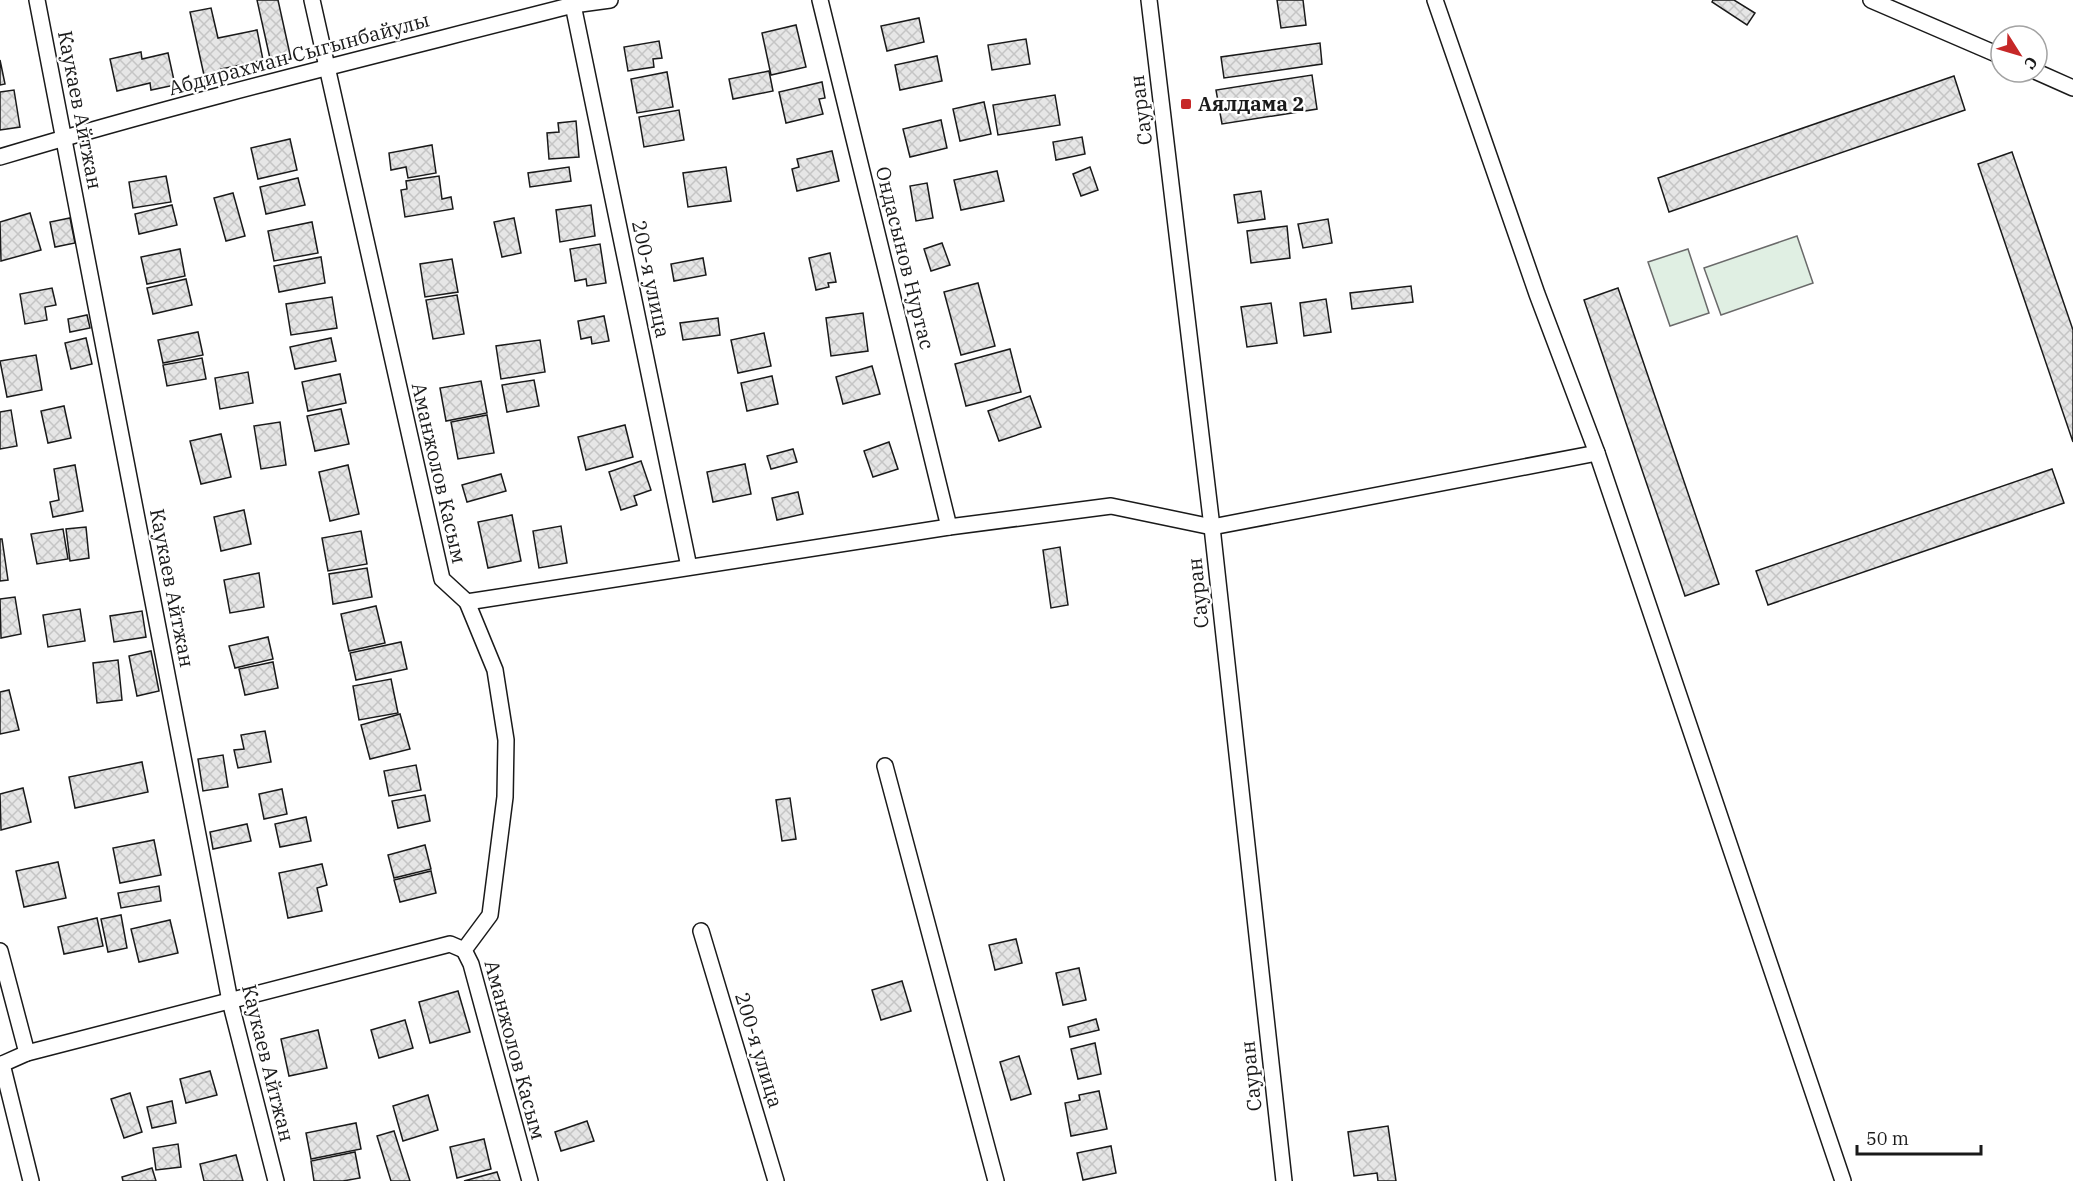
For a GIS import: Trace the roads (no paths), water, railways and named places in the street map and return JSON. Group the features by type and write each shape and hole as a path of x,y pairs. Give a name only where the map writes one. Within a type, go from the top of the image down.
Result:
{"street":[{"name":"Каукаев Айтжан","path":"37,0 230,1001 276,1181"},
{"name":"Аманжолов Касым","path":"312,0 442,579 467,602 495,670 506,740 505,797 490,915 464,950 471,964 530,1181"},
{"name":"Абдирахман Сыгынбайулы","path":"0,157 572,3 610,0"},
{"name":"Ондасынов Нуртас","path":"820,0 949,527"},
{"name":"Сауран","path":"1149,0 1212,527 1284,1181"},
{"path":"1435,0 1537,294 1597,453 1843,1181"},
{"path":"1871,0 1989,51"},
{"name":"200-я улица","path":"572,3 689,567"},
{"path":"2049,77 2073,88"},
{"path":"467,602 949,527 1111,506 1212,527 1597,453"},
{"path":"885,766 996,1181"},
{"name":"200-я улица","path":"701,931 776,1181"},
{"path":"32,1181 1,1065 27,1053 450,944 464,950"},
{"path":"0,951 27,1053"}],"place":[{"name":"Аялдама 2","path":"1186,104"}]}
